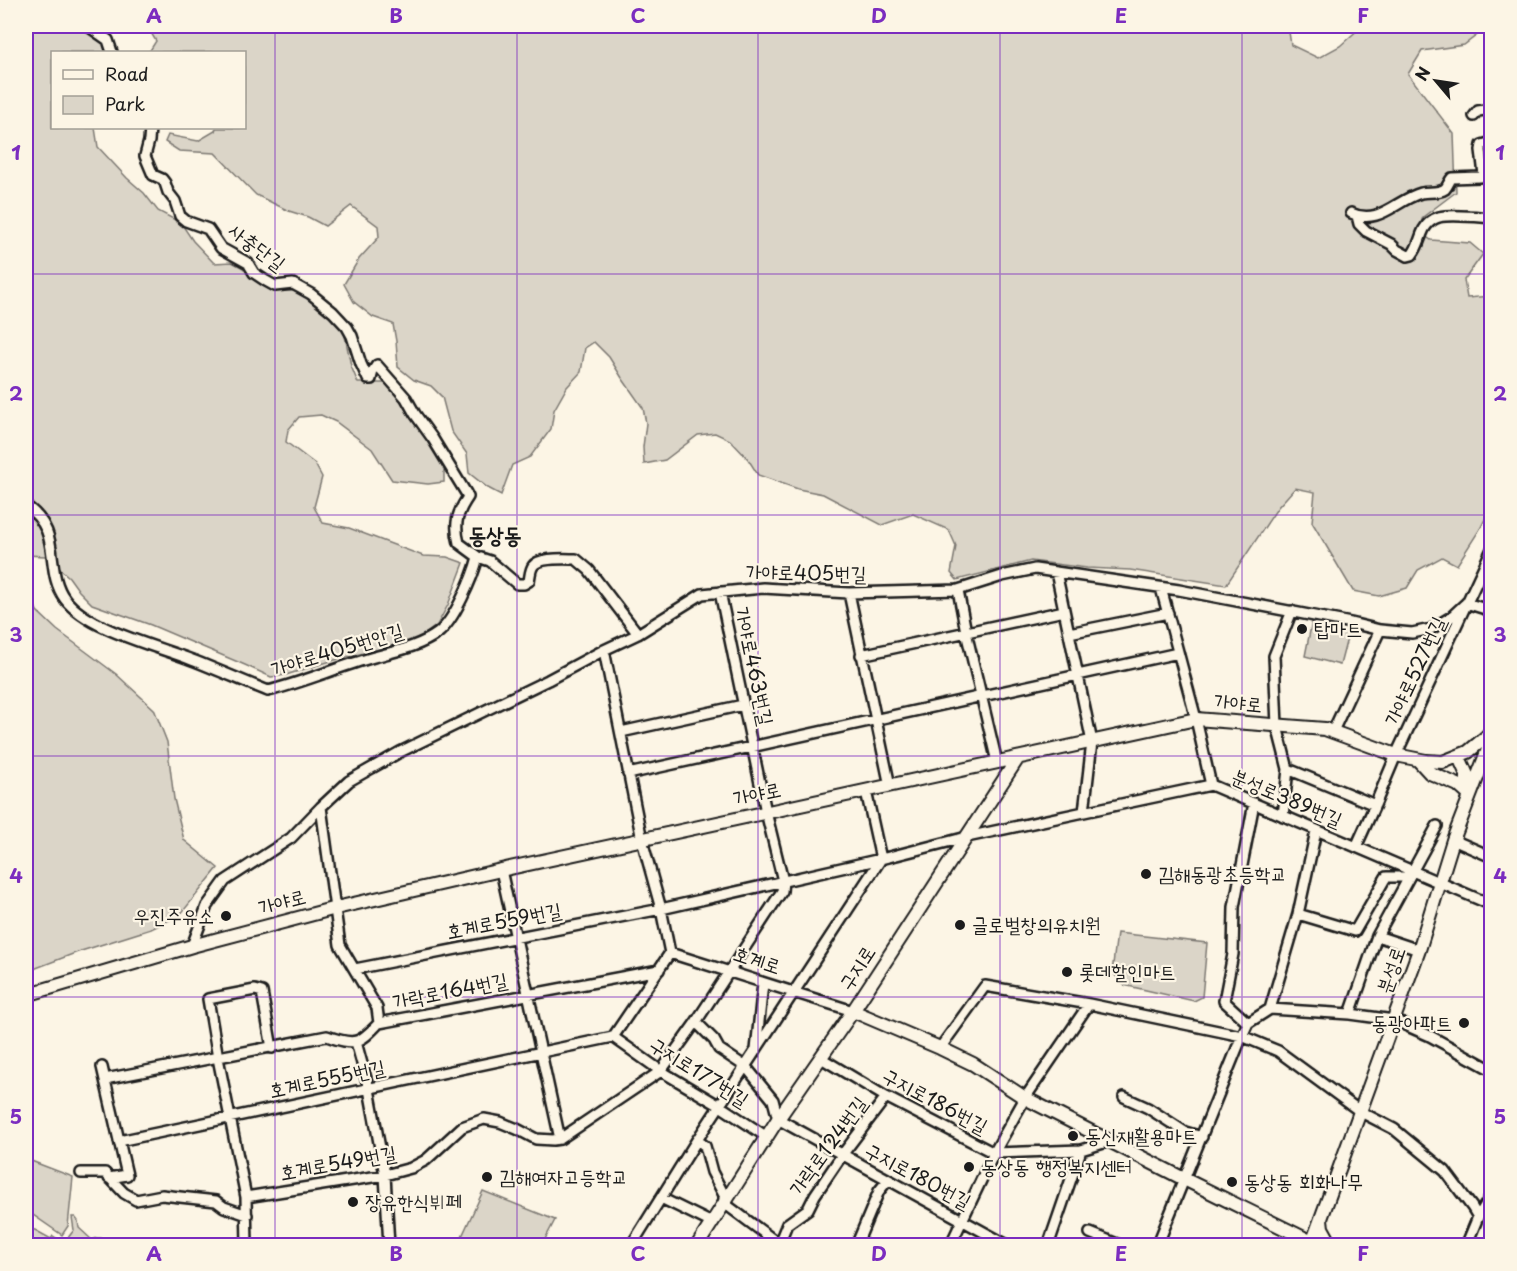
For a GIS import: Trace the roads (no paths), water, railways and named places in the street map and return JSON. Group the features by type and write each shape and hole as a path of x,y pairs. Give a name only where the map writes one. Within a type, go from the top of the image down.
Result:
{"main road":[{"name":"가야로","path":"26,995 192,946 336,908 1196,719 1325,729 1396,755 1443,762 1468,752 1491,730"},
{"name":"분성로","path":"1314,1244 1321,1219 1419,951 1466,798 1491,739"},
{"path":"1459,757 1467,775 1466,798"},
{"name":"구지로","path":"697,1245 1018,758"},
{"path":"1418,760 1430,773 1458,785 1466,798"},
{"name":"호계로","path":"853,1011 973,1064 1025,1098 1314,1244"},
{"path":"1321,1219 1322,1227 1332,1245"}],"street":[{"path":"88,26 108,40 111,51"},
{"path":"1474,116 1478,111 1491,109"},
{"name":"사충단길","path":"150,129 145,156 153,175 165,183 180,216 186,221 208,229 221,248 248,263 254,273 266,281 275,286 293,284 311,294 347,327 368,379 371,379 377,365 406,398 468,497 457,519 456,530 459,543 478,557"},
{"path":"1491,142 1482,145 1484,175 1452,178 1442,191 1422,192 1384,213 1374,216 1354,215 1359,225 1366,231 1408,256 1418,248 1424,229 1430,221 1439,217 1491,218"},
{"name":"가야로405번안길","path":"26,506 44,523 59,589 66,601 88,619 138,641 212,667 268,691 374,657 404,650 440,633 459,605 478,557"},
{"name":"가야로405번길","path":"192,946 207,906 225,881 291,838 350,781 400,752 638,634 702,594 763,588 849,593 958,590 1002,576 1035,569 1292,611 1380,630 1412,633 1431,629 1451,617 1466,603 1491,549"},
{"path":"478,557 490,561 517,584 529,581 533,566 539,561 576,559 589,570 638,634"},
{"path":"1056,572 1092,742 1084,812"},
{"name":"분성로389번길","path":"1161,588 1196,719 1210,785 1356,847 1410,874 1440,882 1491,905"},
{"path":"958,590 997,762"},
{"name":"가야로463번길","path":"720,592 766,812 783,881"},
{"path":"849,593 890,786"},
{"path":"1466,603 1491,611"},
{"name":"가야로527번길","path":"1356,847 1466,603"},
{"path":"861,656 1064,611"},
{"path":"1283,816 1287,769 1277,726 1274,656 1292,611"},
{"path":"1069,633 1168,613"},
{"path":"1333,731 1380,630"},
{"path":"604,650 642,840 661,909 670,953 613,1037"},
{"name":"가야로463번길","path":"753,747 1178,653"},
{"path":"621,732 743,705"},
{"path":"628,774 753,747"},
{"path":"1287,769 1376,805"},
{"path":"967,837 1210,785"},
{"path":"631,1245 880,859 866,791"},
{"path":"1248,1023 1224,1001 1233,954 1234,907 1254,803"},
{"name":"가락로164번길","path":"321,807 340,945 377,1008 379,1023"},
{"path":"1350,1014 1377,936 1437,826"},
{"path":"1270,1009 1298,914 1316,831"},
{"name":"호계로559번길","path":"355,969 661,909 967,837"},
{"path":"1453,840 1491,857"},
{"path":"501,870 560,1139 661,1071 782,891 783,881"},
{"path":"1298,914 1355,931 1386,877 1410,874"},
{"path":"1377,936 1419,951"},
{"name":"호계로","path":"670,953 853,1011"},
{"path":"528,995 659,970"},
{"path":"756,1052 763,983"},
{"path":"940,1048 985,986 1089,1004 1242,1036 1278,1051 1361,1112 1394,1129 1444,1171 1479,1217"},
{"path":"247,1245 246,1197 208,999 255,990 262,992 272,1048"},
{"name":"가락로164번길","path":"356,1042 364,1039 379,1023 528,995"},
{"path":"950,1245 994,1153 1025,1098 1089,1004"},
{"path":"1157,1245 1248,1023 1270,1009 1350,1014 1394,1020 1430,1036 1491,1070"},
{"path":"696,1022 714,1040 719,1049 746,1067 772,1100 778,1119"},
{"path":"105,1079 327,1036 342,1041 356,1042 369,1089 386,1175 389,1245"},
{"name":"호계로555번길","path":"119,1141 613,1037"},
{"name":"구지로177번길","path":"613,1037 661,1071 767,1137"},
{"name":"구지로186번길","path":"821,1058 886,1097 994,1153 1081,1150 1110,1141"},
{"path":"102,1067 127,1175 109,1178"},
{"name":"가락로124번길","path":"724,1203 779,1244 787,1224 808,1209 842,1155 886,1097"},
{"path":"1124,1097 1148,1108 1185,1132 1202,1137"},
{"name":"호계로549번길","path":"246,1197 386,1175 411,1168 426,1160 462,1127 484,1119 500,1122 536,1139 560,1139"},
{"name":"구지로180번길","path":"778,1119 1009,1245"},
{"path":"698,1140 705,1146 712,1172 724,1195 724,1203"},
{"path":"1048,1245 1081,1150"},
{"path":"81,1173 105,1173 124,1193 136,1200 162,1196 216,1201 224,1207 247,1215"},
{"path":"856,1245 879,1191 888,1180"},
{"path":"1466,1245 1491,1194"},
{"path":"661,1198 711,1223"},
{"path":"1090,1233 1122,1245"}],"place":[{"name":"탑마트","path":"1302,629"},
{"name":"김해동광초등학교","path":"1146,874"},
{"name":"우진주유소","path":"226,916"},
{"name":"글로벌창의유치원","path":"960,925"},
{"name":"롯데할인마트","path":"1067,972"},
{"name":"동광아파트","path":"1464,1023"},
{"name":"동신재활용마트","path":"1073,1136"},
{"name":"동상동 행정복지센터","path":"969,1167"},
{"name":"김해여자고등학교","path":"487,1177"},
{"name":"동상동 회화나무","path":"1232,1182"},
{"name":"장유한식뷔페","path":"353,1202"}],"district":[{"name":"동상동","path":"495,535"}]}
